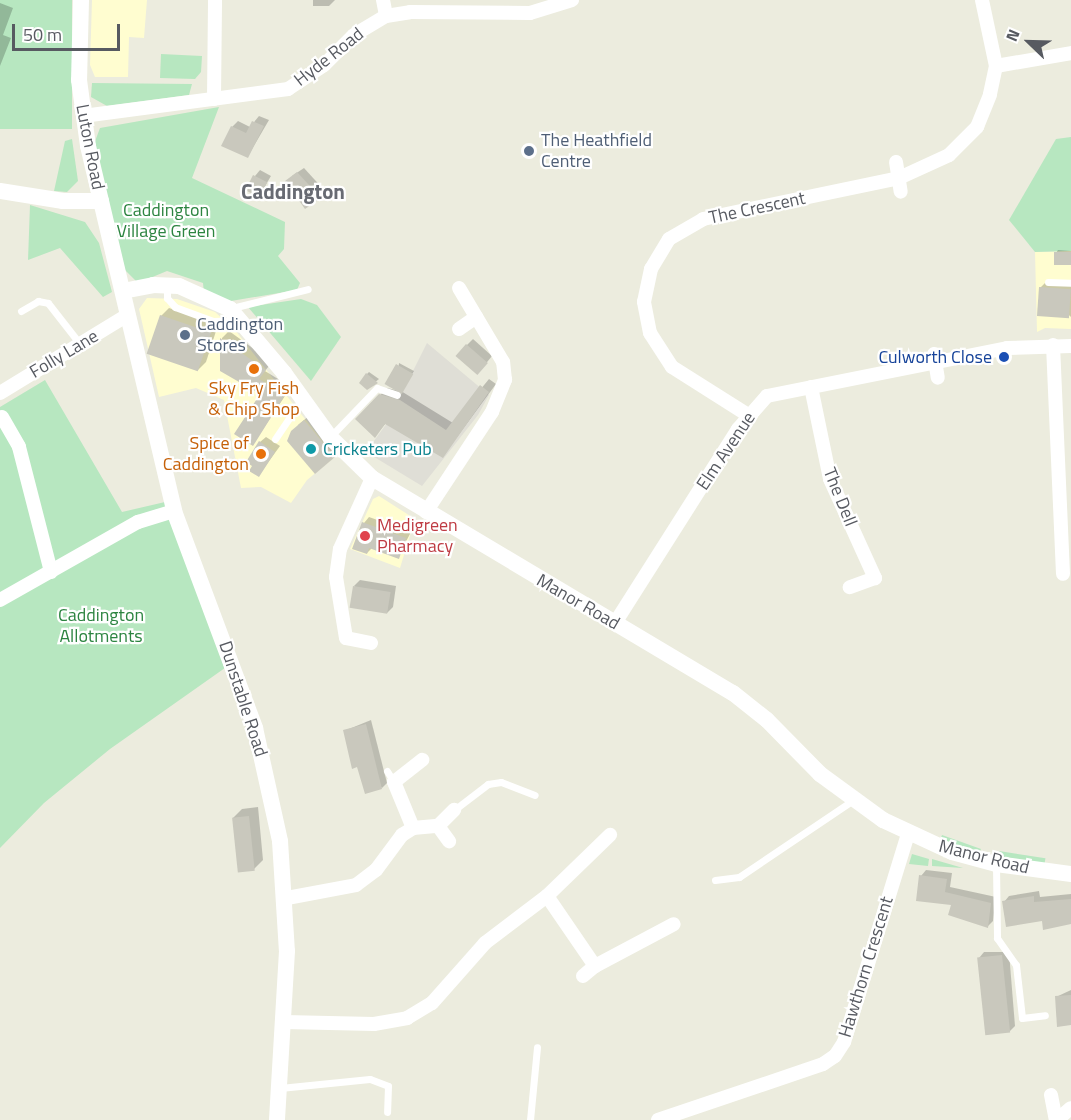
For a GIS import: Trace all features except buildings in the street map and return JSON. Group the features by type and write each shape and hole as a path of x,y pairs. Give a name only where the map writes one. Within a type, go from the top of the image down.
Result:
{"street":[{"name":"Luton Road","path":"81,0 79,80 83,116 123,291"},
{"path":"214,99 215,0"},
{"path":"383,0 386,16"},
{"name":"Hyde Road","path":"83,116 288,89 324,65 354,35 386,16 410,12 530,13 572,0"},
{"name":"The Crescent","path":"748,415 672,367 650,333 644,302 651,268 669,239 703,219 900,185 949,155 977,127 990,94 996,66 982,0"},
{"path":"996,66 1071,53"},
{"path":"896,162 900,185"},
{"path":"0,191 63,201 101,201"},
{"name":"Manor Road","path":"123,291 166,284 191,289 235,315 303,399 330,437 372,478 733,693 853,800 908,834 996,864 1071,874"},
{"path":"426,512 502,393 503,362 459,288"},
{"name":"Dunstable Road","path":"123,291 174,511 255,728 280,841 287,898 284,1022 277,1120"},
{"name":"Folly Lane","path":"0,393 128,315"},
{"path":"459,329 476,317"},
{"path":"1053,345 1063,574"},
{"name":"Elm Avenue","path":"615,623 748,415 767,396 936,365 1007,348 1071,346"},
{"name":"The Dell","path":"811,387 830,479 875,578 850,587"},
{"path":"2,417 20,447 51,572"},
{"path":"371,643 346,638 336,578 340,549 372,478"},
{"path":"0,600 138,522 174,511"},
{"path":"413,828 390,777 422,760"},
{"path":"287,898 356,885 376,870 402,835 413,828 438,826 454,810"},
{"path":"438,826 449,841"},
{"name":"Hawthorn Crescent","path":"658,1120 823,1064 840,1051 908,834"},
{"path":"284,1022 374,1024 407,1018 432,1003 484,943 547,896 609,835"},
{"path":"547,896 595,966"},
{"path":"583,976 595,966 674,924"},
{"path":"1051,1095 1056,1120 1071,1108"}],"lane":[{"path":"1048,282 1071,283"},
{"path":"235,315 308,289"},
{"path":"21,311 38,301 48,303 80,344"},
{"path":"330,437 372,392 382,389 398,395"},
{"path":"275,439 303,399"},
{"path":"454,810 488,784 501,782 535,795"},
{"path":"715,880 739,877 853,800"},
{"path":"996,864 997,938 1016,965 1022,1018 1045,1015"},
{"path":"530,1120 537,1047"},
{"path":"280,1088 369,1078 388,1086 387,1112"}],"shaded area":[{"path":"92,0 147,0 144,38 129,37 128,77 95,77 90,65"},
{"path":"1071,251 1071,329 1045,328 1037,332 1035,252"},
{"path":"147,298 177,299 215,312 235,330 335,457 307,480 291,503 261,487 241,488 224,400 196,388 159,397 139,309"},
{"path":"427,343 489,395 478,415 422,486 366,452 387,423"},
{"path":"379,496 415,519 400,568 350,549 373,499"}],"green space":[{"path":"0,0 72,0 72,129 0,129"},
{"path":"161,54 202,56 201,72 195,79 160,78"},
{"path":"92,83 192,84 189,95 107,106 91,97"},
{"name":"Caddington Village Green","path":"219,107 192,178 285,222 284,249 278,256 300,283 297,290 225,302 204,293 203,283 167,271 138,283 125,270 94,144 100,128"},
{"path":"1071,137 1071,251 1035,252 1009,220 1056,139"},
{"path":"72,139 78,181 67,192 54,191 65,141"},
{"path":"30,205 85,222 99,243 112,292 103,297 60,248 28,260"},
{"path":"301,299 317,305 341,337 311,381 248,307"},
{"name":"Caddington Allotments","path":"45,380 122,512 165,502 232,663 110,749 44,803 0,848 0,407"},
{"path":"942,835 981,849 979,853 940,840"},
{"path":"999,851 1045,858 1044,864 998,857"},
{"path":"912,854 929,859 928,866 909,864"},
{"path":"932,859 963,868 932,866"}],"place":[{"name":"The Heathfield Centre","path":"529,151"},
{"name":"Caddington Stores","path":"185,335"},
{"name":"Culworth Close","path":"1004,357"},
{"name":"Sky Fry Fish & Chip Shop","path":"254,369"},
{"name":"Cricketers Pub","path":"311,449"},
{"name":"Spice of Caddington","path":"261,454"},
{"name":"Medigreen Pharmacy","path":"365,536"}],"district":[{"name":"Caddington","path":"293,191"}]}
